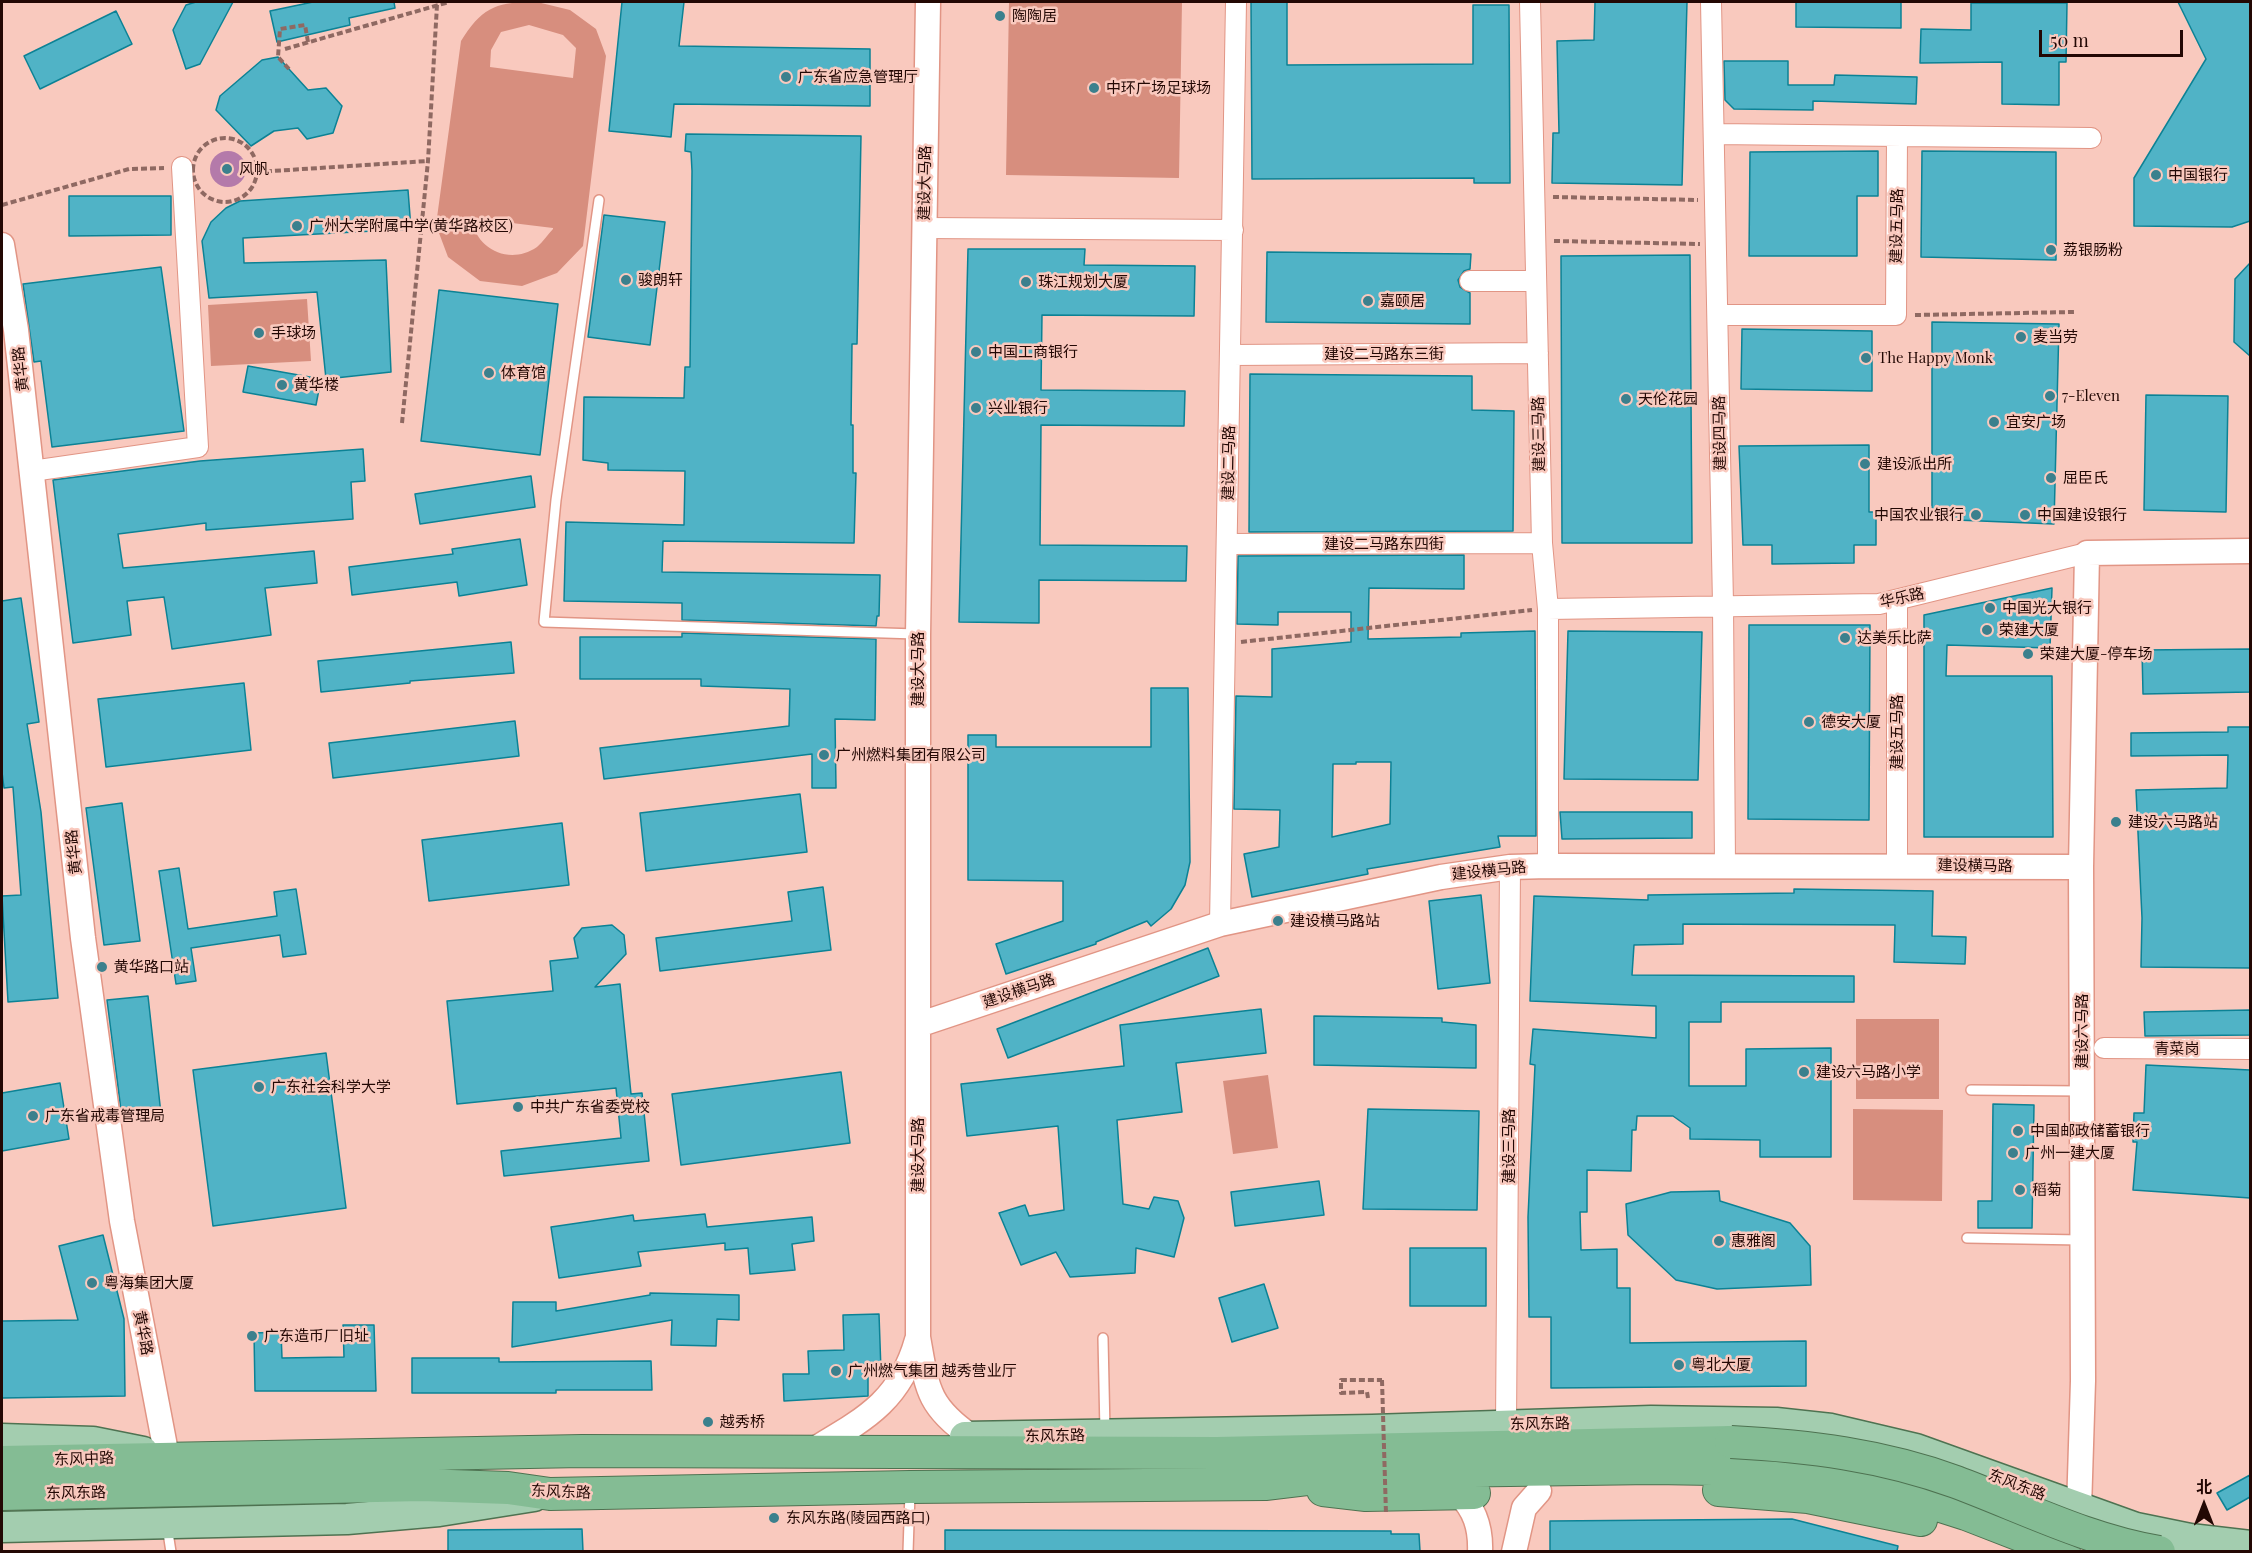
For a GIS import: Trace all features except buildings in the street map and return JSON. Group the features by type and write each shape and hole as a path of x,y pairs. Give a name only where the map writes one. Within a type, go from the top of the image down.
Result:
{"highway":[{"name":"东风东路","path":"166,1457 813,1450 999,1454 1217,1453 1731,1442 1803,1446 1876,1457 1955,1482 2041,1518 2098,1538 2159,1551"},
{"name":"东风中路","path":"2,1462 166,1457"},
{"name":"东风东路","path":"2,1494 422,1485 508,1488 550,1494 910,1487 1265,1484 1365,1472 1654,1468 1799,1472 1894,1491 1966,1514 2064,1551"},
{"name":"东风东路","path":"1265,1484 1366,1495 1713,1489 1808,1497 1875,1509 1957,1528 2025,1551"},
{"path":"2,1515 164,1528 267,1506 550,1494"}],"main road":[{"name":"东风东路","path":"813,1450 866,1440 972,1437 1372,1430 1698,1421 1776,1423 1831,1429 1892,1442 1946,1459 2079,1509 2160,1534 2250,1546"},
{"path":"2,1439 93,1442 166,1457"},
{"path":"2,1527 164,1528"}],"street":[{"name":"建设大马路","path":"918,1337 918,634 928,2"},
{"name":"建设二马路","path":"1220,924 1236,2"},
{"name":"建设三马路","path":"1530,2 1542,543 1548,609 1548,866"},
{"name":"建设四马路","path":"1711,2 1723,604 1725,865"},
{"path":"1714,134 2091,138"},
{"name":"建设五马路","path":"1896,315 1897,136"},
{"path":"32,471 198,447 188,167"},
{"path":"924,228 1233,230"},
{"name":"黄华路","path":"2,245 16,330 88,973 122,1221 166,1457"},
{"path":"1470,281 1536,281"},
{"path":"1718,315 1896,315"},
{"name":"建设二马路东三街","path":"1231,355 1538,353"},
{"name":"建设二马路东四街","path":"1227,544 1542,543"},
{"name":"华乐路","path":"1548,609 1723,604 1879,604 2087,553 2250,550"},
{"name":"建设六马路","path":"2079,1509 2083,1381 2082,867 2087,553"},
{"name":"建设五马路","path":"1897,600 1897,865"},
{"name":"建设横马路","path":"918,1025 1220,924 1441,877 1510,867 1897,865 2082,867"},
{"name":"建设三马路","path":"1506,1425 1510,867"},
{"name":"青菜岗","path":"2104,1048 2250,1049"},
{"path":"918,1337 930,1394 938,1409 950,1422 972,1437"},
{"path":"813,1450 871,1414 890,1397 911,1361 918,1337"},
{"path":"1458,1493 1472,1506 1479,1531 1480,1550 1493,1542 1502,1541 1514,1551 1524,1508 1539,1491"},
{"path":"2079,1509 2085,1528 2098,1551"}],"lane":[{"path":"599,200 556,500 544,622 918,634"},
{"path":"1971,1090 2082,1091"},
{"path":"1967,1238 2083,1240"},
{"path":"1103,1338 1105,1434"},
{"path":"908,1551 910,1487"}],"path":[{"path":"285,49 449,2"},
{"path":"402,423 428,161 437,5"},
{"path":"289,69 278,57 277,42 280,29 305,25 308,42"},
{"path":"222,137 244,143 252,151 257,172 248,192 231,201 221,202 203,193 188,167 202,147 222,137"},
{"path":"257,172 428,161"},
{"path":"2,205 129,170 188,167"},
{"path":"1534,196 1715,201"},
{"path":"1535,241 1716,244"},
{"path":"1896,315 2074,312"},
{"path":"1226,644 1548,609"},
{"path":"1368,1398 1367,1392 1341,1393 1341,1380 1382,1380 1386,1514"}],"shaded area":[{"path":"537,2 570,10 596,29 606,56 583,246 557,273 522,286 480,281 448,257 436,225 461,41 484,13 501,5","holes":["529,25 563,35 576,48 573,78 490,67 491,50 501,32","471,218 553,228 553,229 537,247 516,255 505,254 495,251 479,238"]},
{"name":"中环广场足球场","path":"1009,2 1182,2 1179,178 1006,175"},
{"path":"228,151 240,157 246,169 240,181 228,187 216,181 210,169 216,157"},
{"name":"手球场","path":"307,299 311,361 211,366 208,305"},
{"path":"1856,1019 1939,1019 1939,1099 1856,1099"},
{"path":"1268,1075 1278,1148 1233,1154 1223,1081"},
{"path":"1853,1109 1943,1110 1942,1201 1853,1200"}],"place":[{"name":"陶陶居","path":"1000,16"},
{"name":"广东省应急管理厅","path":"786,77"},
{"name":"中环广场足球场","path":"1094,88"},
{"name":"风帆","path":"227,169"},
{"name":"中国银行","path":"2156,175"},
{"name":"广州大学附属中学(黄华路校区)","path":"297,226"},
{"name":"荔银肠粉","path":"2051,250"},
{"name":"骏朗轩","path":"626,280"},
{"name":"珠江规划大厦","path":"1026,282"},
{"name":"嘉颐居","path":"1368,301"},
{"name":"手球场","path":"259,333"},
{"name":"麦当劳","path":"2021,337"},
{"name":"中国工商银行","path":"976,352"},
{"name":"The Happy Monk","path":"1866,358"},
{"name":"体育馆","path":"489,373"},
{"name":"黄华楼","path":"282,385"},
{"name":"7-Eleven","path":"2050,396"},
{"name":"天伦花园","path":"1626,399"},
{"name":"兴业银行","path":"976,408"},
{"name":"宜安广场","path":"1994,422"},
{"name":"建设派出所","path":"1865,464"},
{"name":"屈臣氏","path":"2051,478"},
{"name":"中国农业银行","path":"1976,515"},
{"name":"中国建设银行","path":"2025,515"},
{"name":"中国光大银行","path":"1990,608"},
{"name":"荣建大厦","path":"1987,630"},
{"name":"达美乐比萨","path":"1845,638"},
{"name":"荣建大厦-停车场","path":"2028,654"},
{"name":"德安大厦","path":"1809,722"},
{"name":"广州燃料集团有限公司","path":"824,755"},
{"name":"建设六马路站","path":"2116,822"},
{"name":"建设横马路站","path":"1278,921"},
{"name":"黄华路口站","path":"102,967"},
{"name":"建设六马路小学","path":"1804,1072"},
{"name":"广东社会科学大学","path":"259,1087"},
{"name":"中共广东省委党校","path":"518,1107"},
{"name":"广东省戒毒管理局","path":"33,1116"},
{"name":"中国邮政储蓄银行","path":"2018,1131"},
{"name":"广州一建大厦","path":"2013,1153"},
{"name":"稻菊","path":"2020,1190"},
{"name":"惠雅阁","path":"1719,1241"},
{"name":"粤海集团大厦","path":"92,1283"},
{"name":"广东造币厂旧址","path":"252,1336"},
{"name":"粤北大厦","path":"1679,1365"},
{"name":"广州燃气集团 越秀营业厅","path":"836,1371"},
{"name":"越秀桥","path":"708,1422"},
{"name":"东风东路(陵园西路口)","path":"774,1518"}]}
